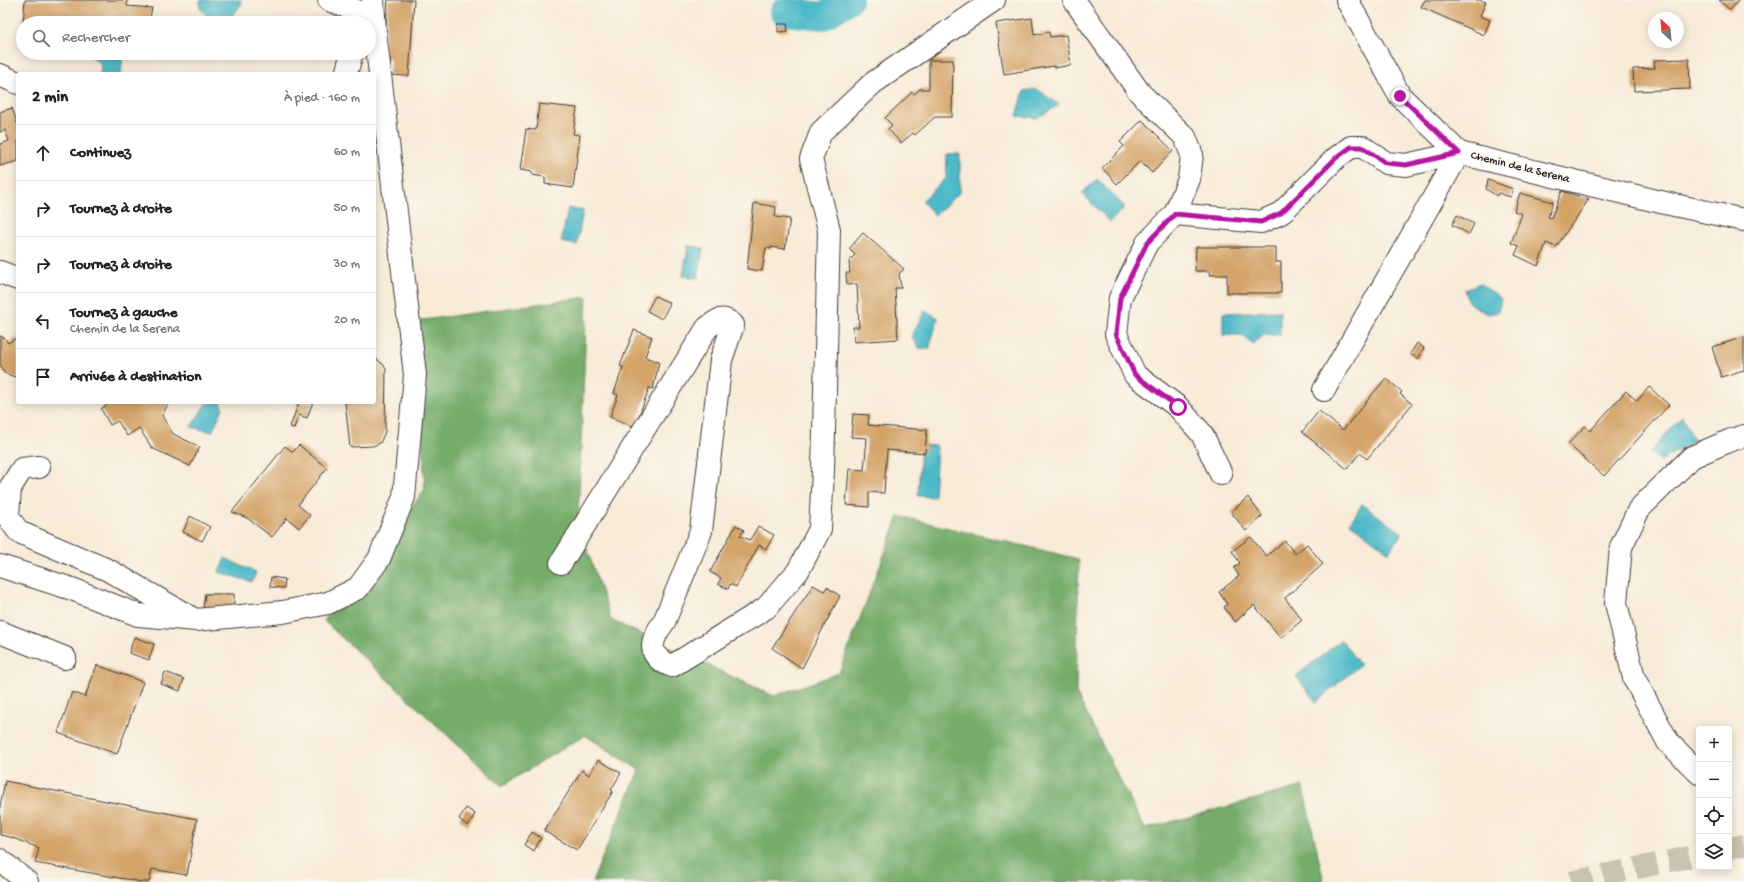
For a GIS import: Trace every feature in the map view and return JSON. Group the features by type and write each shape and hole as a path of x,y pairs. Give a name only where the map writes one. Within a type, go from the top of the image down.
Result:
{"street":[{"path":"329,0 365,9"},
{"path":"561,563 707,328 721,319 728,320 733,325 721,360 701,531 664,622 655,634 652,644 654,654 662,663 672,666 766,608 798,571 820,529 823,471 829,230 811,159 821,132 873,83 994,0"},
{"path":"1074,0 1140,94 1185,137 1192,155 1189,179 1175,214 1147,243 1120,298 1116,334 1135,375 1178,407 1202,434 1221,474"},
{"name":"Chemin de la Serena","path":"1347,0 1400,96 1459,153 1665,203 1744,220"},
{"path":"0,566 72,589 138,616 196,620 283,612 328,603 358,588 379,559 404,497 415,375 376,40"},
{"path":"0,75 16,82"},
{"path":"1175,214 1261,222 1281,213 1336,158 1351,147 1362,147 1386,163 1406,165 1459,153"},
{"path":"1324,390 1459,153"},
{"path":"0,272 16,278"},
{"path":"1696,770 1668,742 1634,678 1616,603 1621,547 1639,509 1692,457 1744,436"},
{"path":"39,467 22,469 10,488 8,517 19,532 108,570 196,620"},
{"path":"0,632 65,658"},
{"path":"0,860 27,882"}],"green space":[{"path":"587,297 578,522 611,620 774,696 839,673 899,516 1079,559 1076,693 1145,829 1303,786 1324,882 592,882 639,770 585,735 502,786 324,621 425,489 416,321"}],"water":[{"path":"200,0 241,0 241,5 232,16 207,16 200,8"},
{"path":"95,60 122,60 121,72 100,72 101,65"},
{"path":"1037,89 1059,105 1037,118 1017,116 1024,91"},
{"path":"947,154 960,154 960,192 935,215 922,201 946,178"},
{"path":"1097,179 1125,207 1110,222 1082,193"},
{"path":"568,208 583,211 577,245 561,242"},
{"path":"688,246 703,248 698,278 683,276"},
{"path":"1480,283 1501,299 1498,312 1488,314 1469,303 1465,290"},
{"path":"925,310 938,318 929,349 919,348 911,337"},
{"path":"1280,311 1280,335 1264,335 1253,344 1242,335 1223,335 1223,313"},
{"path":"206,404 222,404 223,408 212,432 191,427"},
{"path":"1682,416 1694,440 1661,461 1650,452"},
{"path":"921,445 937,446 934,497 918,496"},
{"path":"1362,504 1402,533 1389,552 1350,523"},
{"path":"225,558 256,573 252,582 219,572"},
{"path":"1341,640 1360,665 1316,702 1296,676"}],"building":[{"path":"25,0 127,0 127,6 152,8 150,16 24,16"},
{"path":"388,0 414,0 409,76 389,75 390,59 383,57"},
{"path":"1425,0 1480,0 1486,2 1480,16 1490,20 1484,35 1421,7"},
{"path":"1719,0 1739,0 1730,10"},
{"path":"1032,18 1034,35 1049,32 1050,37 1066,35 1071,65 1055,68 1054,66 1004,74 996,23"},
{"path":"778,24 787,24 788,31 778,32"},
{"path":"1689,59 1690,89 1634,91 1633,69 1655,68 1654,60"},
{"path":"929,60 953,60 952,117 935,117 915,135 913,133 901,143 888,129 892,125 885,118 912,92 914,94 920,89 929,89"},
{"path":"539,104 577,108 573,134 580,135 573,188 545,184 545,177 532,175 532,172 520,170 526,129 536,130"},
{"path":"12,108 16,119 16,162 0,166 0,144 9,141 5,130 0,132 0,112"},
{"path":"1142,120 1173,151 1152,173 1140,161 1117,184 1102,168 1124,146 1120,142"},
{"path":"1488,180 1513,189 1511,197 1498,193 1497,196 1486,189"},
{"path":"1562,191 1589,199 1556,247 1546,243 1538,266 1515,255 1519,246 1511,243 1522,214 1514,211 1520,193 1553,202 1548,217 1551,218"},
{"path":"754,203 776,207 775,217 790,219 785,249 771,247 771,249 766,248 762,271 747,269"},
{"path":"1457,215 1474,224 1469,234 1452,225"},
{"path":"863,233 904,269 899,274 901,288 895,288 898,339 854,342 853,327 859,327 857,284 847,285 846,273 850,273 849,261 855,255 849,249"},
{"path":"1196,247 1276,247 1276,262 1281,262 1281,293 1227,293 1227,275 1209,275 1210,271 1195,271"},
{"path":"655,296 670,303 662,319 647,311"},
{"path":"634,330 652,337 645,357 659,362 653,389 649,388 635,427 610,417 618,395 614,393 623,367 620,366"},
{"path":"0,336 5,338 8,343 16,338 16,377 4,373 0,364"},
{"path":"1744,337 1744,370 1721,377 1712,347"},
{"path":"1417,343 1424,348 1418,359 1410,354"},
{"path":"376,359 383,364 386,369 385,432 380,443 373,446 350,447 345,404 376,404"},
{"path":"1386,378 1402,392 1400,394 1412,404 1367,459 1360,453 1347,469 1302,432 1319,411 1343,430"},
{"path":"1649,387 1669,405 1604,476 1568,444 1585,426 1590,431 1626,391 1637,401"},
{"path":"109,404 168,404 162,416 173,434 200,447 190,466 152,448 139,428 127,436 118,421 110,425 101,409"},
{"path":"298,404 312,404 307,418 299,415 294,428 290,427"},
{"path":"853,414 869,415 868,425 927,430 925,453 887,450 884,493 869,492 869,507 846,505 849,469 864,470 867,438 851,437"},
{"path":"299,445 327,468 298,505 310,515 299,528 287,518 272,537 247,518 232,512 285,446 293,452"},
{"path":"1248,497 1262,516 1246,531 1231,512"},
{"path":"190,516 210,527 202,541 183,532"},
{"path":"736,525 744,530 740,536 750,540 758,526 774,535 766,549 759,545 736,587 730,584 728,589 718,584 721,578 710,572"},
{"path":"1251,537 1266,556 1285,541 1295,554 1307,544 1323,564 1285,598 1302,620 1281,638 1254,605 1235,622 1224,607 1227,604 1219,592 1239,576 1234,568 1240,563 1232,551"},
{"path":"271,577 285,579 284,588 270,587"},
{"path":"813,585 824,591 827,587 840,596 802,668 772,648"},
{"path":"205,594 234,594 234,606 203,608"},
{"path":"134,637 154,644 149,660 129,653"},
{"path":"97,665 143,682 117,754 58,733 72,692 85,697"},
{"path":"165,672 184,679 180,691 161,684"},
{"path":"598,760 621,773 611,790 613,791 577,850 544,831 582,770 589,775"},
{"path":"5,781 197,819 187,875 152,869 149,882 142,882 35,863 39,848 10,837 0,835 0,806"},
{"path":"466,808 475,814 468,826 459,819"},
{"path":"532,832 541,838 534,851 524,845"}],"waterway":[{"path":"784,12 824,16 849,0"}],"tunnel":[{"path":"1732,847 1744,845"},
{"path":"1571,882 1696,856"}],"route":[{"path":"1178,407 1135,375 1116,334 1120,298 1147,243 1175,214 1261,222 1281,213 1336,158 1351,147 1362,147 1386,163 1406,165 1459,153 1400,96"}]}
